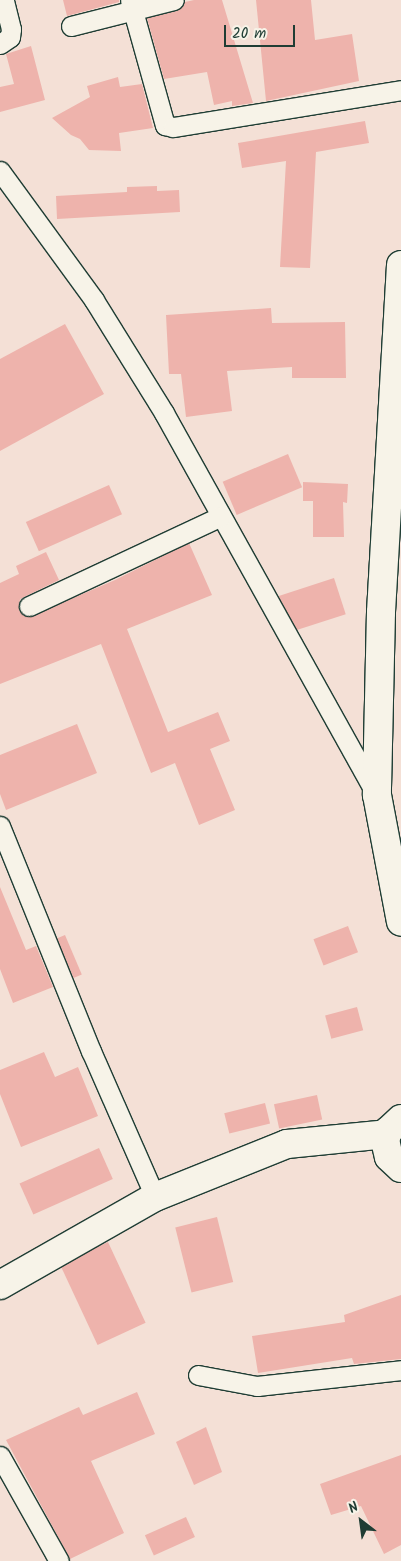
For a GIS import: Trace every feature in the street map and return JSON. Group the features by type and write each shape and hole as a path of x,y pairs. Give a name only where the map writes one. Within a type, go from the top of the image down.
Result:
{"main road":[{"path":"401,265 393,520 377,795 401,922"},
{"path":"0,1285 155,1197 287,1144 394,1126"},
{"path":"394,1126 385,1149 389,1157 401,1168"}],"street":[{"path":"0,44 10,37 11,29 4,0"},
{"path":"71,26 131,5 174,0"},
{"path":"131,5 165,125 173,127 401,90"},
{"path":"0,171 94,300 164,413 377,795"},
{"path":"29,606 222,516"},
{"path":"0,826 87,1042 155,1197"},
{"path":"198,1375 265,1386 401,1370"},
{"path":"0,1456 59,1561"}],"building":[{"path":"63,0 119,0 119,2 67,16"},
{"path":"194,0 222,0 253,103 232,106 232,101 214,105 207,72 164,79 147,18 177,11 185,2"},
{"path":"256,0 311,0 315,40 352,34 359,81 266,101"},
{"path":"31,46 45,100 0,112 0,87 14,84 6,54"},
{"path":"118,77 120,87 142,84 153,128 119,133 121,151 89,150 80,139 71,135 52,118 90,97 87,86"},
{"path":"365,121 369,143 316,152 310,268 280,267 286,161 242,168 238,143"},
{"path":"157,186 157,191 179,190 180,212 57,219 56,196 127,192 127,187"},
{"path":"271,308 272,323 345,322 346,378 292,378 292,367 227,371 232,411 186,417 181,374 169,374 166,315"},
{"path":"65,324 104,394 0,451 0,359"},
{"path":"288,454 302,487 237,515 223,482"},
{"path":"303,482 348,484 347,503 343,502 344,537 313,537 313,501 303,501"},
{"path":"109,485 122,514 39,551 26,522"},
{"path":"189,543 212,595 127,629 168,732 218,712 230,741 210,749 235,810 199,825 175,763 151,773 101,644 0,684 0,583 19,574 16,566 46,552 59,580 20,599 19,610 29,617 115,580"},
{"path":"334,578 346,614 291,632 279,596"},
{"path":"77,724 97,773 6,810 0,794 0,755"},
{"path":"0,887 26,950 36,946 53,987 13,1003 0,969"},
{"path":"348,926 358,952 323,965 313,939"},
{"path":"65,935 82,975 74,978 57,939"},
{"path":"357,1007 363,1030 331,1039 325,1016"},
{"path":"44,1052 55,1077 78,1067 98,1116 21,1147 0,1094 0,1070"},
{"path":"317,1095 322,1119 279,1129 274,1104"},
{"path":"265,1103 270,1123 229,1134 224,1113"},
{"path":"99,1148 113,1179 33,1214 20,1183"},
{"path":"217,1217 233,1282 191,1292 175,1227"},
{"path":"108,1242 146,1323 98,1345 60,1264"},
{"path":"401,1295 401,1359 354,1364 352,1358 258,1373 252,1336 345,1322 344,1315"},
{"path":"137,1392 155,1434 91,1461 124,1533 70,1559 6,1440 79,1407 83,1415"},
{"path":"206,1427 222,1472 194,1485 176,1442"},
{"path":"401,1455 401,1545 384,1554 361,1506 331,1515 320,1484"},
{"path":"186,1517 195,1537 154,1555 145,1535"}]}
